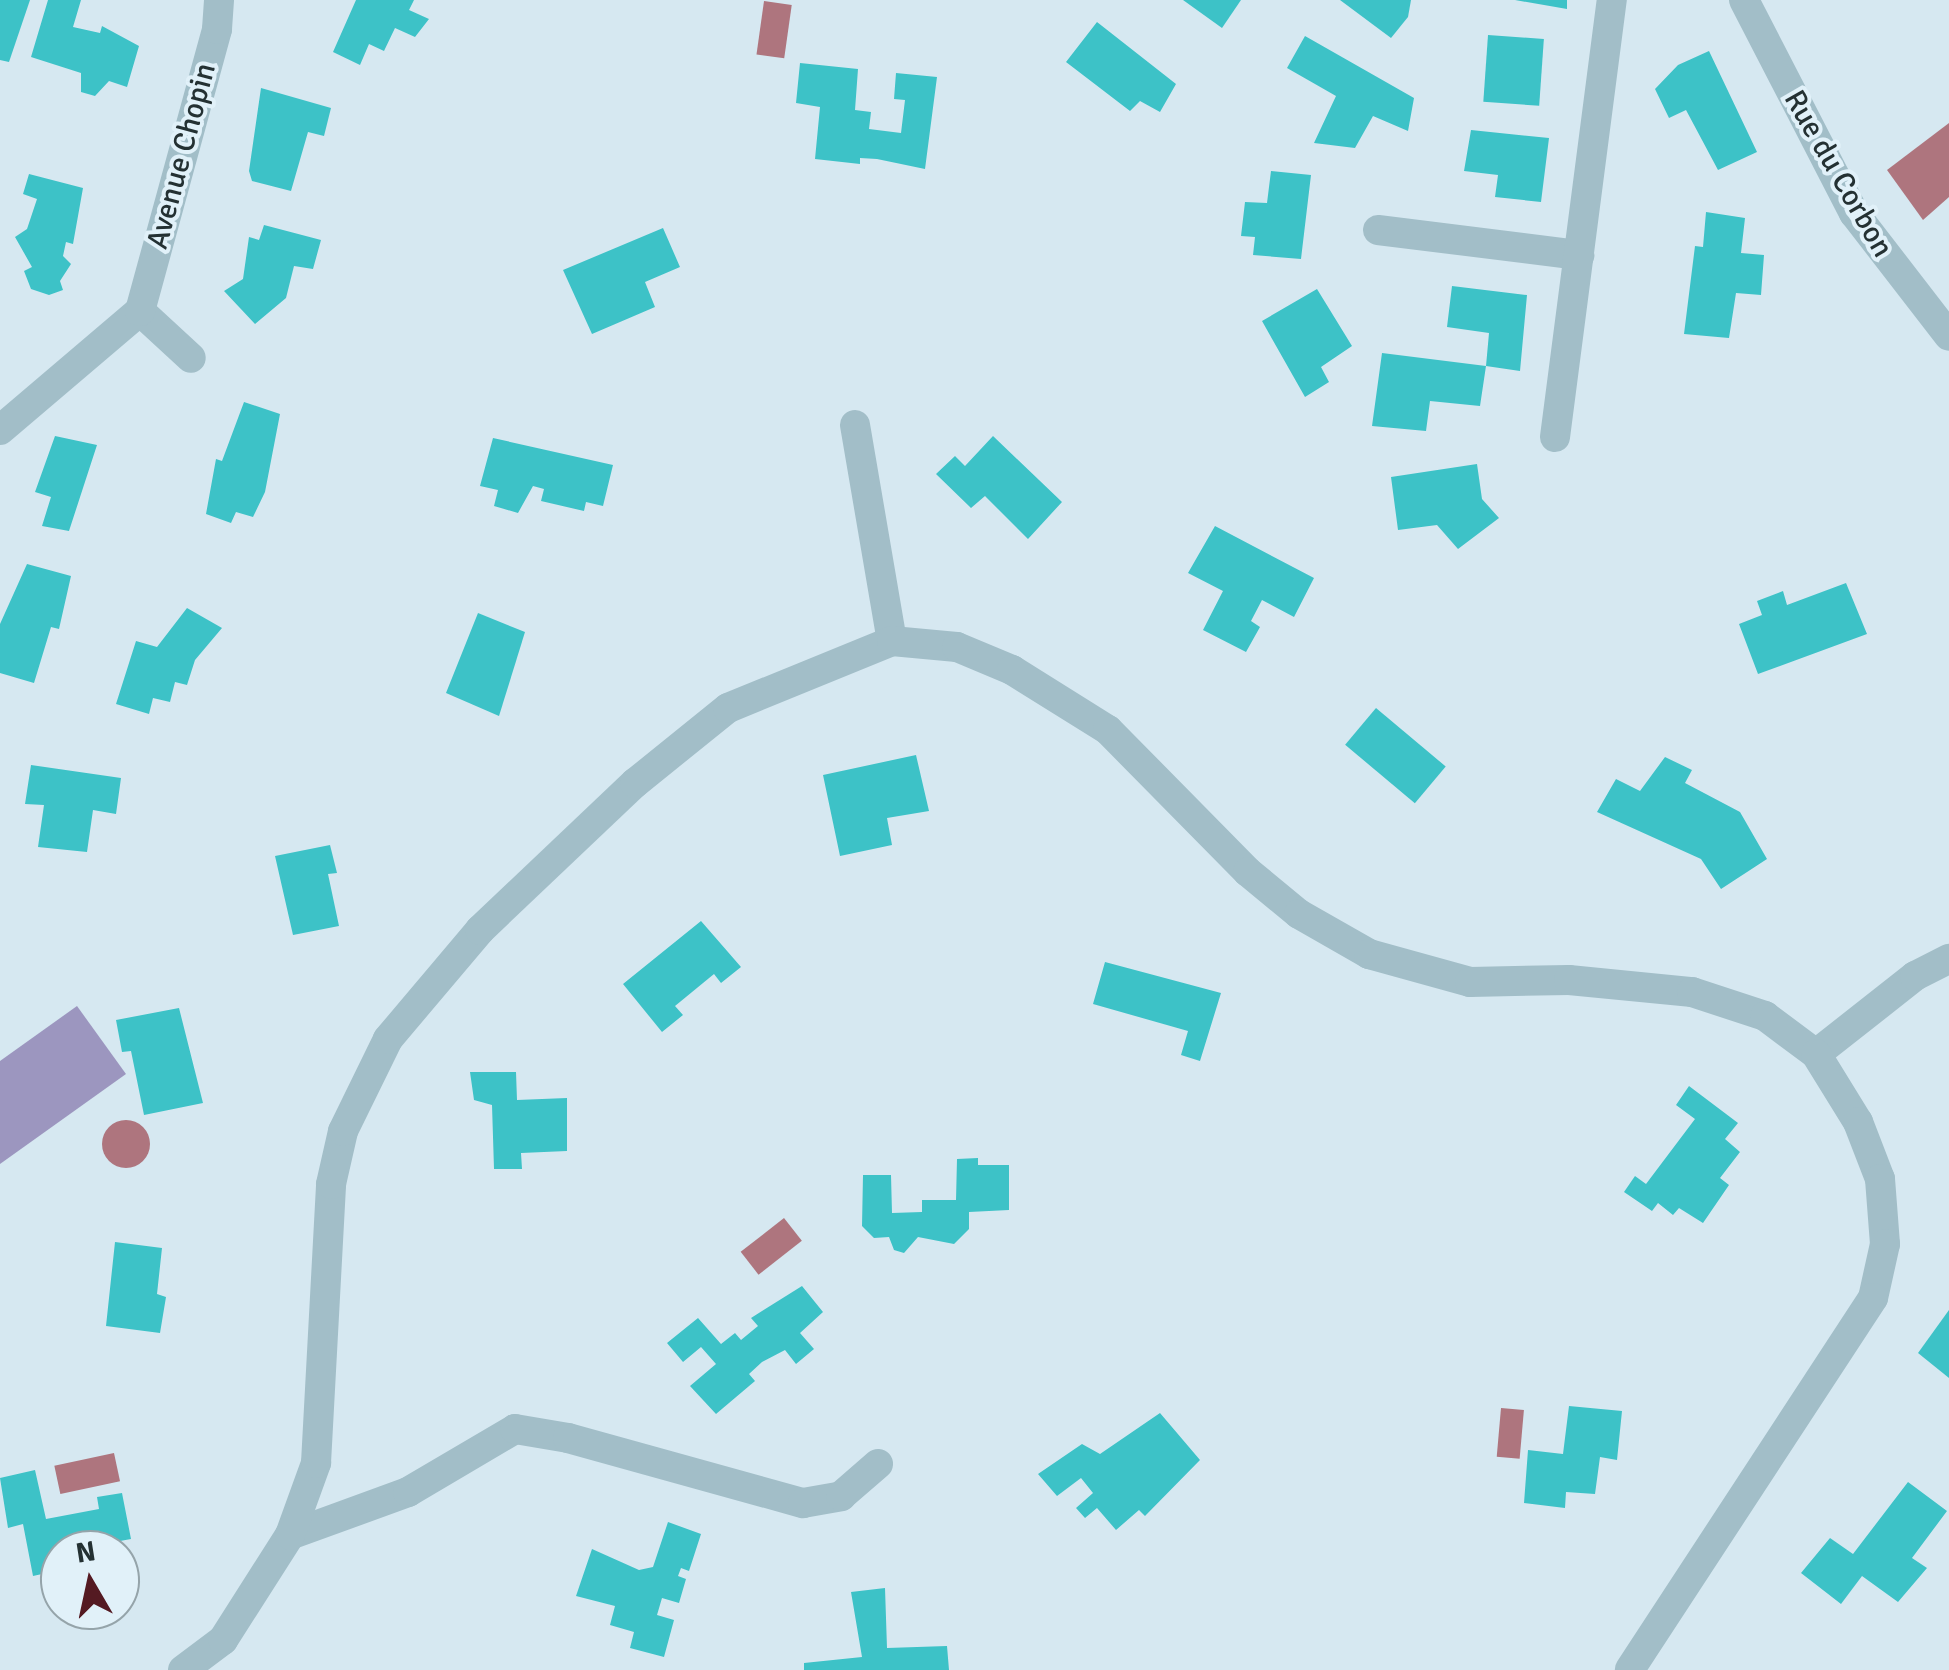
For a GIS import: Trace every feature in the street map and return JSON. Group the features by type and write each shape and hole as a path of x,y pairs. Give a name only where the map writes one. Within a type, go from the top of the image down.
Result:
{"street":[{"name":"Avenue Chopin","path":"140,311 217,29 219,0"},
{"path":"1555,437 1612,0"},
{"name":"Rue du Corbon","path":"1744,0 1854,214 1949,336"},
{"path":"1378,230 1579,255"},
{"path":"0,430 140,311 190,358"},
{"path":"855,424 892,641"},
{"path":"184,1670 223,1640 290,1535 316,1463 331,1184 343,1131 388,1039 480,930 635,783 728,708 892,641 957,648 1012,670 1108,730 1248,872 1299,914 1369,954 1470,982 1569,980 1692,992 1764,1016 1816,1054 1858,1122 1880,1179 1885,1244 1873,1298 1630,1670"},
{"path":"1816,1054 1949,958"},
{"path":"290,1535 408,1492 515,1429 568,1438 802,1503 841,1496 878,1464"}],"shaded area":[{"path":"764,1 792,5 784,58 756,54"},
{"path":"1949,123 1949,197 1923,220 1887,170"},
{"path":"77,1006 126,1074 0,1164 0,1061"},
{"path":"126,1120 143,1127 150,1144 143,1161 126,1168 109,1161 102,1144 109,1127"},
{"path":"784,1218 802,1241 759,1275 741,1252"},
{"path":"1501,1408 1524,1410 1520,1459 1497,1457"},
{"path":"114,1453 120,1481 60,1494 54,1466"}],"building":[{"path":"0,0 30,0 9,62 0,60"},
{"path":"48,0 81,0 73,27 100,33 102,26 139,46 127,87 109,81 95,96 81,92 81,73 31,57"},
{"path":"356,0 414,0 409,10 429,19 415,37 395,28 384,51 369,44 360,65 333,52"},
{"path":"1183,0 1241,0 1222,28"},
{"path":"1340,0 1411,0 1408,17 1391,38"},
{"path":"1515,0 1567,0 1567,9"},
{"path":"1097,22 1176,84 1160,112 1140,101 1130,111 1066,62"},
{"path":"1488,35 1544,39 1539,106 1483,102"},
{"path":"1305,36 1414,98 1408,131 1373,116 1355,148 1314,143 1336,96 1287,68"},
{"path":"1709,51 1757,152 1718,170 1686,110 1669,118 1655,89 1678,65"},
{"path":"800,63 858,69 855,110 871,112 869,129 901,133 905,100 894,99 896,73 937,77 925,169 877,159 860,158 860,164 815,159 820,107 796,103"},
{"path":"261,88 331,108 324,136 308,132 291,191 252,181 249,171"},
{"path":"1471,130 1549,138 1541,202 1495,197 1498,175 1464,171"},
{"path":"1271,171 1311,175 1301,259 1253,255 1255,237 1241,236 1245,202 1267,203"},
{"path":"29,174 83,188 73,244 66,242 63,256 71,264 60,281 63,290 49,295 31,289 24,271 32,267 15,237 27,229 37,199 23,194"},
{"path":"1706,212 1745,218 1741,253 1764,255 1761,295 1736,293 1729,338 1684,334 1695,246 1703,247"},
{"path":"264,225 321,240 313,269 294,266 286,298 255,324 224,291 243,279 249,237 259,240"},
{"path":"663,228 680,267 645,282 655,307 592,334 563,270"},
{"path":"1452,286 1527,295 1520,371 1486,366 1489,333 1447,327"},
{"path":"1317,289 1352,346 1321,367 1329,382 1305,397 1262,321"},
{"path":"1382,353 1486,366 1480,406 1430,401 1426,431 1372,426"},
{"path":"244,402 280,414 265,492 253,517 236,512 231,523 206,514 216,459 222,461"},
{"path":"55,436 97,445 69,531 42,526 51,497 35,492"},
{"path":"993,436 1062,502 1028,539 985,496 971,508 936,474 955,456 965,466"},
{"path":"493,438 613,465 603,506 586,502 584,511 541,501 544,489 533,486 518,513 494,506 498,490 480,486"},
{"path":"1477,464 1482,499 1499,518 1458,549 1437,525 1398,530 1391,477"},
{"path":"1215,526 1314,578 1294,617 1262,600 1251,621 1260,627 1246,652 1203,630 1223,591 1188,573"},
{"path":"27,564 71,576 59,629 51,627 34,683 0,673 0,624"},
{"path":"1846,583 1867,634 1758,674 1739,624 1762,615 1757,601 1783,591 1787,605"},
{"path":"187,608 222,628 195,660 187,685 175,682 170,702 153,698 149,714 116,704 136,641 157,647"},
{"path":"478,613 525,632 499,716 446,693"},
{"path":"1376,708 1446,766 1415,803 1345,745"},
{"path":"916,755 929,811 887,818 892,845 840,856 823,775"},
{"path":"1665,757 1692,770 1685,783 1740,812 1767,859 1721,889 1701,859 1597,812 1616,779 1640,791"},
{"path":"31,765 121,778 116,814 93,810 87,852 38,847 44,805 25,804"},
{"path":"330,845 337,873 328,874 339,926 293,935 275,856"},
{"path":"701,921 741,967 721,983 714,974 675,1006 683,1015 662,1032 623,984"},
{"path":"1105,962 1221,993 1200,1061 1181,1055 1188,1031 1093,1004"},
{"path":"179,1008 203,1103 144,1115 131,1051 122,1052 116,1020"},
{"path":"470,1072 516,1072 517,1100 567,1098 567,1151 521,1153 522,1169 494,1169 492,1105 474,1100"},
{"path":"1689,1086 1738,1123 1725,1139 1740,1152 1720,1178 1729,1185 1703,1223 1679,1208 1673,1215 1658,1203 1652,1211 1624,1192 1635,1176 1646,1184 1695,1119 1676,1105"},
{"path":"978,1158 978,1165 1009,1165 1009,1210 969,1212 969,1229 954,1244 918,1237 904,1253 894,1250 889,1237 874,1238 862,1226 863,1175 891,1175 892,1213 922,1212 922,1200 956,1200 957,1159"},
{"path":"115,1242 162,1248 157,1294 166,1297 160,1333 106,1326"},
{"path":"802,1286 823,1312 800,1333 814,1349 796,1364 785,1350 762,1362 749,1374 755,1381 716,1414 690,1386 716,1364 701,1347 683,1362 667,1343 698,1318 721,1344 735,1333 741,1340 758,1326 751,1318"},
{"path":"1949,1310 1949,1378 1918,1353"},
{"path":"1569,1406 1622,1411 1617,1460 1600,1457 1595,1494 1566,1492 1565,1508 1524,1503 1528,1450 1563,1454"},
{"path":"1160,1413 1200,1460 1145,1516 1139,1510 1116,1530 1097,1508 1085,1518 1076,1508 1093,1493 1081,1478 1057,1496 1038,1474 1082,1444 1100,1454"},
{"path":"35,1470 46,1519 99,1509 97,1497 122,1493 129,1530 40,1530 40,1574 33,1576 23,1524 8,1528 0,1478"},
{"path":"1908,1482 1947,1511 1912,1558 1927,1568 1898,1602 1862,1576 1841,1604 1801,1573 1830,1538 1853,1554"},
{"path":"668,1522 701,1534 689,1571 681,1568 678,1576 686,1579 679,1603 662,1598 657,1615 674,1620 664,1657 630,1648 634,1632 610,1625 615,1606 576,1596 592,1549 639,1570 653,1567"},
{"path":"885,1588 887,1648 947,1646 949,1670 804,1670 804,1663 862,1657 851,1592"}]}
